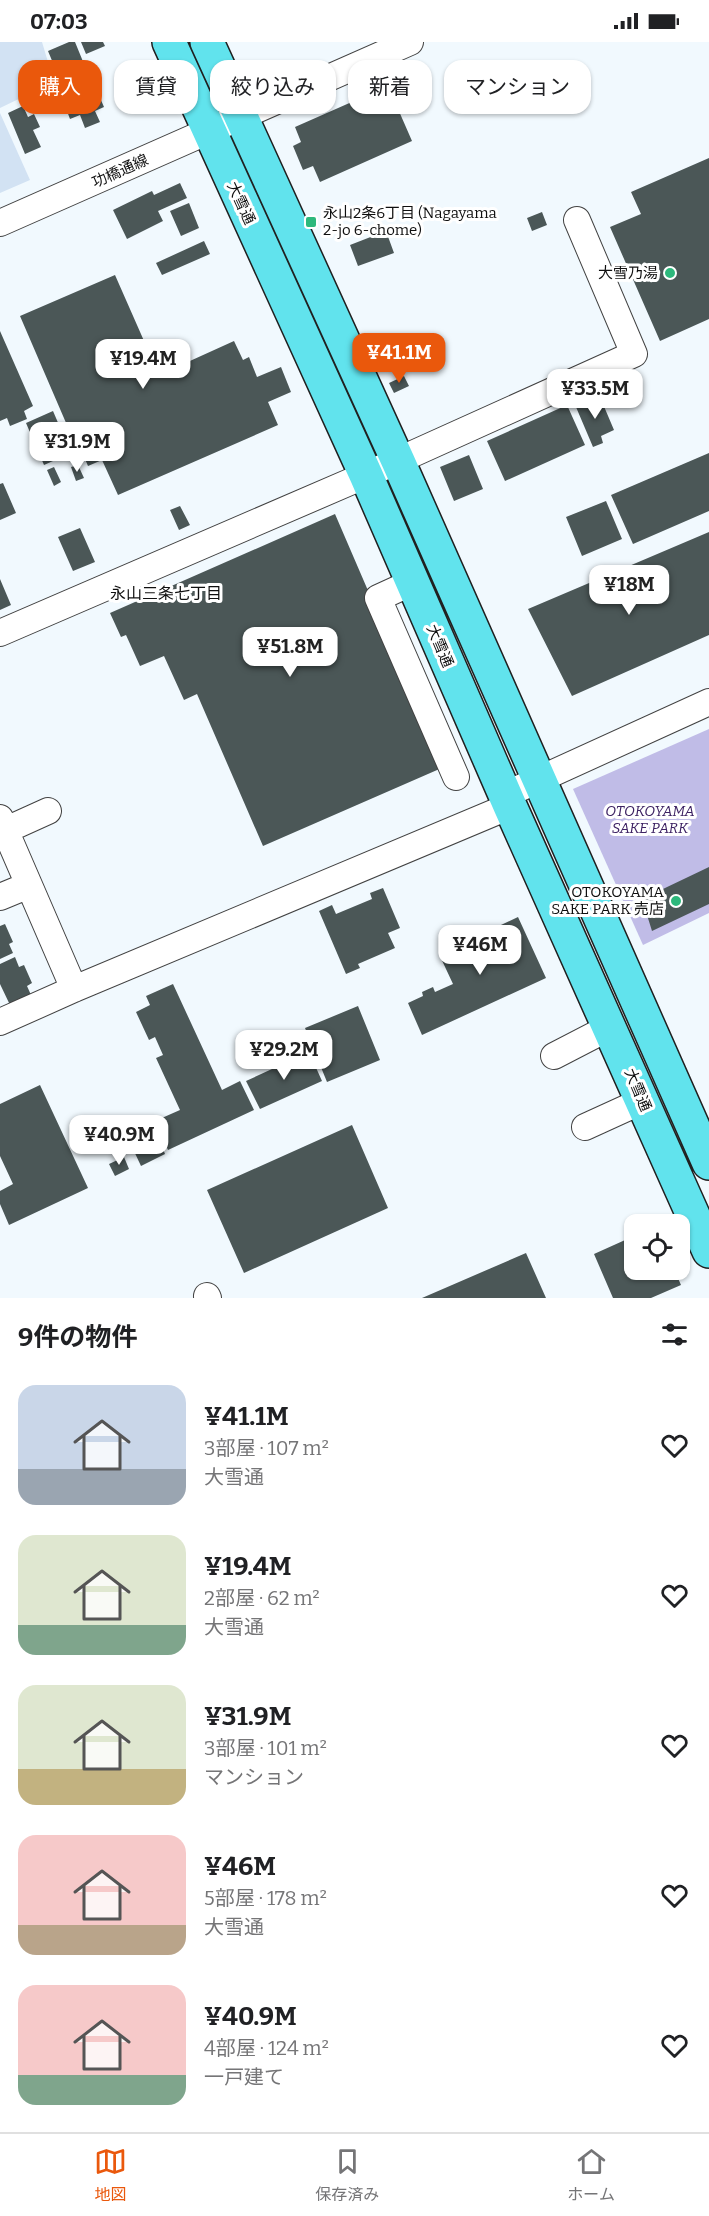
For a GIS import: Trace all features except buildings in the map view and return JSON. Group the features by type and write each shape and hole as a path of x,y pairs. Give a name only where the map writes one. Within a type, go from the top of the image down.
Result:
{"highway":[{"name":"大雪通","path":"169,42 366,475 508,801 709,1251"},
{"path":"207,42 398,461 709,1163"}],"street":[{"name":"功橋通線","path":"0,223 410,42"},
{"path":"0,633 398,461 634,354 577,220"},
{"path":"413,582 378,598 456,777"},
{"path":"0,1022 508,801 538,779 709,702"},
{"path":"48,811 3,824 74,989"},
{"path":"0,897 28,885"},
{"path":"554,1056 610,1027"},
{"path":"585,1127 642,1101"}],"shaded area":[{"path":"0,42 42,42 47,60 18,60 18,99 0,108"},
{"path":"0,113 30,180 0,193"}],"green space":[{"name":"OTOKOYAMA SAKE PARK","path":"709,729 709,913 643,945 573,789"}],"place":[{"name":"永山2条6丁目 (Nagayama 2-jo 6-chome)","path":"311,222"},
{"name":"大雪乃湯","path":"670,273"},
{"name":"OTOKOYAMA SAKE PARK 売店","path":"676,901"}],"district":[{"name":"永山三条七丁目","path":"166,593"}]}
